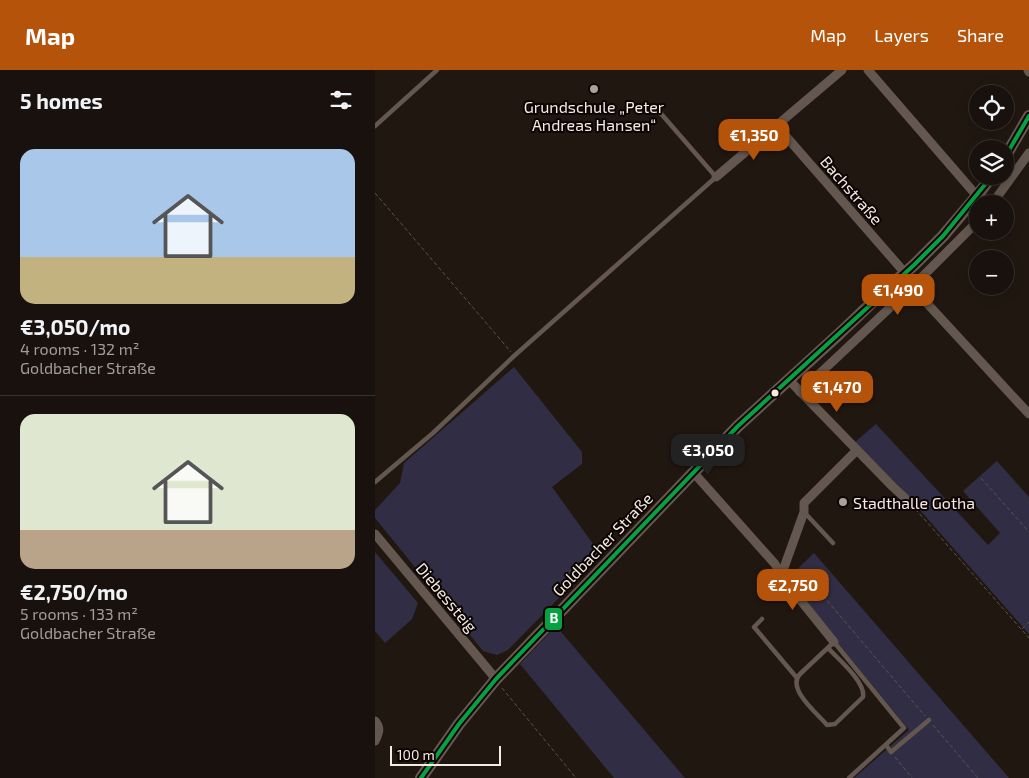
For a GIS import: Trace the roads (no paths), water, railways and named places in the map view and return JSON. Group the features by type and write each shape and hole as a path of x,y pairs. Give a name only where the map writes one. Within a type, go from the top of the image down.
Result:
{"main road":[{"path":"1014,142 1029,116"},
{"name":"Goldbacher Straße","path":"421,778 459,724 496,679 693,472 788,379 905,273 943,236 969,205"}],"street":[{"path":"715,177 842,70"},
{"path":"868,70 976,195"},
{"name":"Bachstraße","path":"777,126 905,273"},
{"path":"998,195 1029,152"},
{"path":"800,392 912,287 969,230"},
{"path":"912,287 1029,414"},
{"path":"788,379 905,498"},
{"path":"781,576 804,512 804,502 857,450"},
{"path":"693,472 775,564 781,576 831,645"},
{"name":"Diebessteig","path":"375,534 496,679"},
{"path":"375,721 379,726 379,733 375,741"}],"lane":[{"path":"375,126 437,70"},
{"path":"375,482 433,433 515,356 715,177 657,108"},
{"path":"804,512 833,543"},
{"path":"762,619 754,626 797,678"},
{"path":"831,645 861,684 863,697 835,724 827,725 800,695 796,684 797,678 831,645"},
{"path":"831,645 904,728 849,778"},
{"path":"886,745 891,752 929,720"}],"place":[{"name":"Grundschule „Peter Andreas Hansen“","path":"594,89"},
{"name":"Stadthalle Gotha","path":"843,502"}]}
